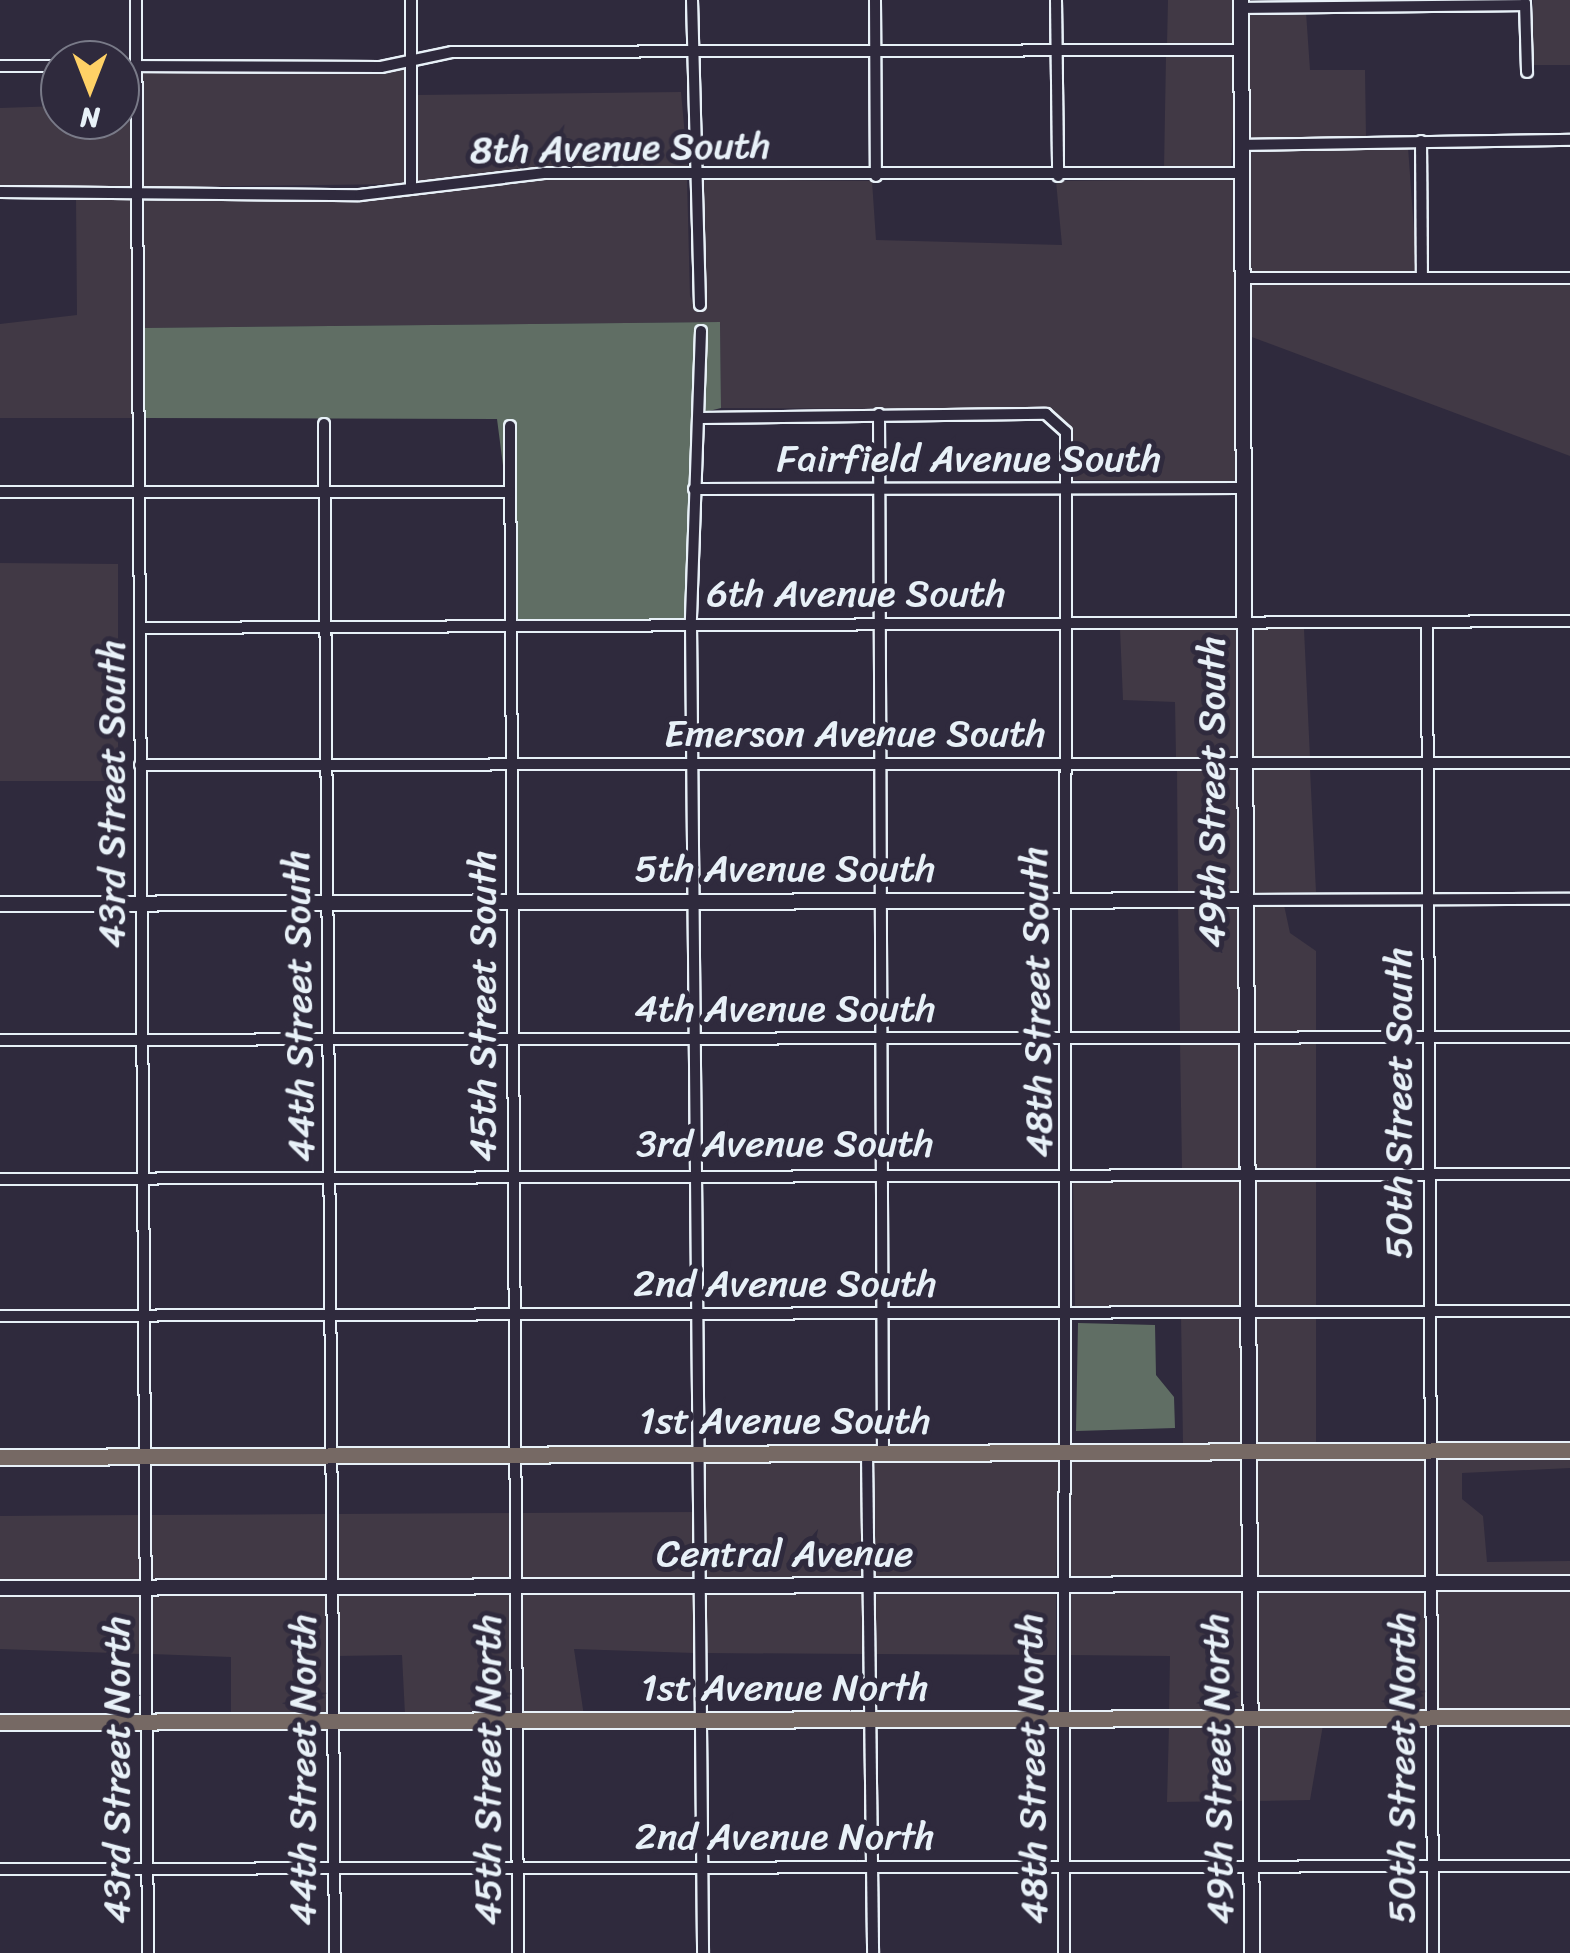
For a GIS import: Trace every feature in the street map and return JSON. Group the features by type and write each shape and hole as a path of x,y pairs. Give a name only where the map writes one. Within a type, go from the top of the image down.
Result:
{"main road":[{"name":"49th Street South","path":"1241,4 1249,1584"},
{"name":"5th Avenue South","path":"0,904 1245,900"},
{"name":"1st Avenue South","path":"0,1457 1570,1450"},
{"name":"Central Avenue","path":"0,1588 1570,1583"},
{"name":"49th Street North","path":"1249,1584 1252,1953"},
{"name":"1st Avenue North","path":"0,1722 1570,1717"}],"street":[{"name":"43rd Street South","path":"136,0 136,40"},
{"path":"411,0 411,189"},
{"path":"692,0 692,174 700,304"},
{"path":"875,0 876,176"},
{"path":"1056,0 1058,176"},
{"path":"1241,4 1525,2 1527,72"},
{"path":"140,66 411,61 452,52 1241,50"},
{"path":"0,66 40,66"},
{"name":"43rd Street South","path":"135,140 142,628 140,1178 146,1588"},
{"path":"1242,144 1570,140"},
{"path":"1421,141 1422,278"},
{"name":"8th Avenue South","path":"0,192 411,189 544,172 876,176 1242,174"},
{"path":"1242,278 1570,278"},
{"path":"700,330 701,418 694,489 691,624 701,1039 702,1953"},
{"path":"701,418 880,414 884,1314 869,1586 873,1953"},
{"name":"48th Street South","path":"880,414 1059,420 1063,488 1070,1311 1061,1585"},
{"name":"44th Street South","path":"324,424 332,1587"},
{"name":"45th Street South","path":"510,426 517,1586"},
{"name":"Fairfield Avenue South","path":"694,489 1243,488"},
{"path":"0,492 510,492"},
{"name":"6th Avenue South","path":"142,628 1570,621"},
{"name":"50th Street South","path":"1427,623 1431,1584"},
{"name":"Emerson Avenue South","path":"140,766 1570,762"},
{"name":"5th Avenue South","path":"1245,900 1570,898"},
{"name":"4th Avenue South","path":"0,1040 1570,1037"},
{"name":"3rd Avenue South","path":"0,1179 1570,1174"},
{"name":"2nd Avenue South","path":"0,1316 332,1318 1570,1311"},
{"name":"50th Street North","path":"1431,1584 1432,1953"},
{"name":"48th Street North","path":"1061,1585 1064,1953"},
{"name":"45th Street North","path":"517,1586 518,1953"},
{"name":"44th Street North","path":"332,1587 335,1953"},
{"name":"43rd Street North","path":"146,1588 148,1953"},
{"name":"2nd Avenue North","path":"0,1870 1570,1866"}],"shaded area":[{"path":"1168,0 1236,0 1236,45 1167,45"},
{"path":"1533,0 1570,0 1570,65 1533,65"},
{"path":"1306,12 1310,70 1365,70 1366,137 1246,139 1246,13"},
{"path":"1236,55 1231,168 1164,169 1166,56"},
{"path":"406,68 406,184 140,187 140,72"},
{"path":"681,92 688,169 544,167 416,182 415,95"},
{"path":"40,107 40,140 131,140 131,187 0,187 0,108"},
{"path":"1408,147 1417,273 1247,273 1246,150"},
{"path":"544,178 687,179 690,296 698,312 706,306 697,179 872,181 876,240 1062,245 1056,181 1237,179 1239,482 1068,480 1070,429 1046,409 721,408 720,322 141,328 140,198 360,200"},
{"path":"76,198 131,198 134,418 0,418 0,324 77,315"},
{"path":"1570,283 1570,456 1249,336 1247,284"},
{"path":"0,563 118,564 118,781 0,781"},
{"path":"1120,629 1239,629 1241,758 1176,758 1175,702 1123,700"},
{"path":"1249,629 1304,629 1310,758 1250,758"},
{"path":"1177,769 1241,769 1241,894 1178,895"},
{"path":"1250,769 1310,769 1316,892 1250,894"},
{"path":"1178,905 1241,905 1241,1032 1180,1032"},
{"path":"1250,905 1284,905 1290,933 1316,951 1316,1032 1251,1032"},
{"path":"1180,1043 1241,1043 1242,1168 1182,1168"},
{"path":"1251,1043 1316,1043 1316,1169 1251,1168"},
{"path":"1073,1179 1242,1179 1243,1306 1075,1306"},
{"path":"1252,1179 1316,1179 1316,1306 1252,1306"},
{"path":"1181,1316 1243,1316 1243,1444 1183,1444"},
{"path":"1252,1316 1316,1317 1316,1444 1253,1444"},
{"path":"1426,1454 1426,1578 1254,1579 1253,1455"},
{"path":"1435,1454 1570,1455 1570,1468 1462,1473 1462,1499 1483,1516 1487,1562 1570,1561 1570,1578 1436,1578"},
{"path":"1243,1455 1244,1579 1065,1580 1068,1456"},
{"path":"1059,1456 1056,1580 873,1581 872,1459"},
{"path":"863,1459 864,1581 704,1581 704,1460"},
{"path":"694,1512 694,1581 521,1581 521,1513"},
{"path":"511,1513 512,1581 337,1582 336,1514"},
{"path":"327,1514 327,1582 151,1582 149,1515"},
{"path":"139,1515 141,1582 0,1582 0,1516"},
{"path":"1426,1589 1426,1714 1255,1714 1254,1590"},
{"path":"1436,1589 1570,1589 1570,1712 1436,1713"},
{"path":"1244,1590 1245,1714 1169,1714 1170,1656 1066,1655 1065,1591"},
{"path":"864,1591 864,1654 704,1653 704,1592"},
{"path":"873,1591 1056,1591 1056,1655 873,1654"},
{"path":"327,1592 327,1715 231,1717 231,1657 151,1654 151,1593"},
{"path":"337,1592 512,1592 513,1715 405,1715 402,1655 337,1656"},
{"path":"521,1592 694,1592 694,1653 574,1649 584,1716 523,1715"},
{"path":"0,1593 142,1593 142,1654 0,1649"},
{"path":"1169,1725 1245,1725 1246,1801 1167,1802"},
{"path":"1255,1725 1323,1725 1310,1800 1255,1801"}],"green space":[{"path":"720,322 721,408 705,412 705,326 696,326 686,619 516,620 514,421 505,422 505,481 497,419 144,418 141,328"},
{"path":"1078,1323 1155,1325 1156,1375 1174,1397 1175,1428 1076,1431"}]}
